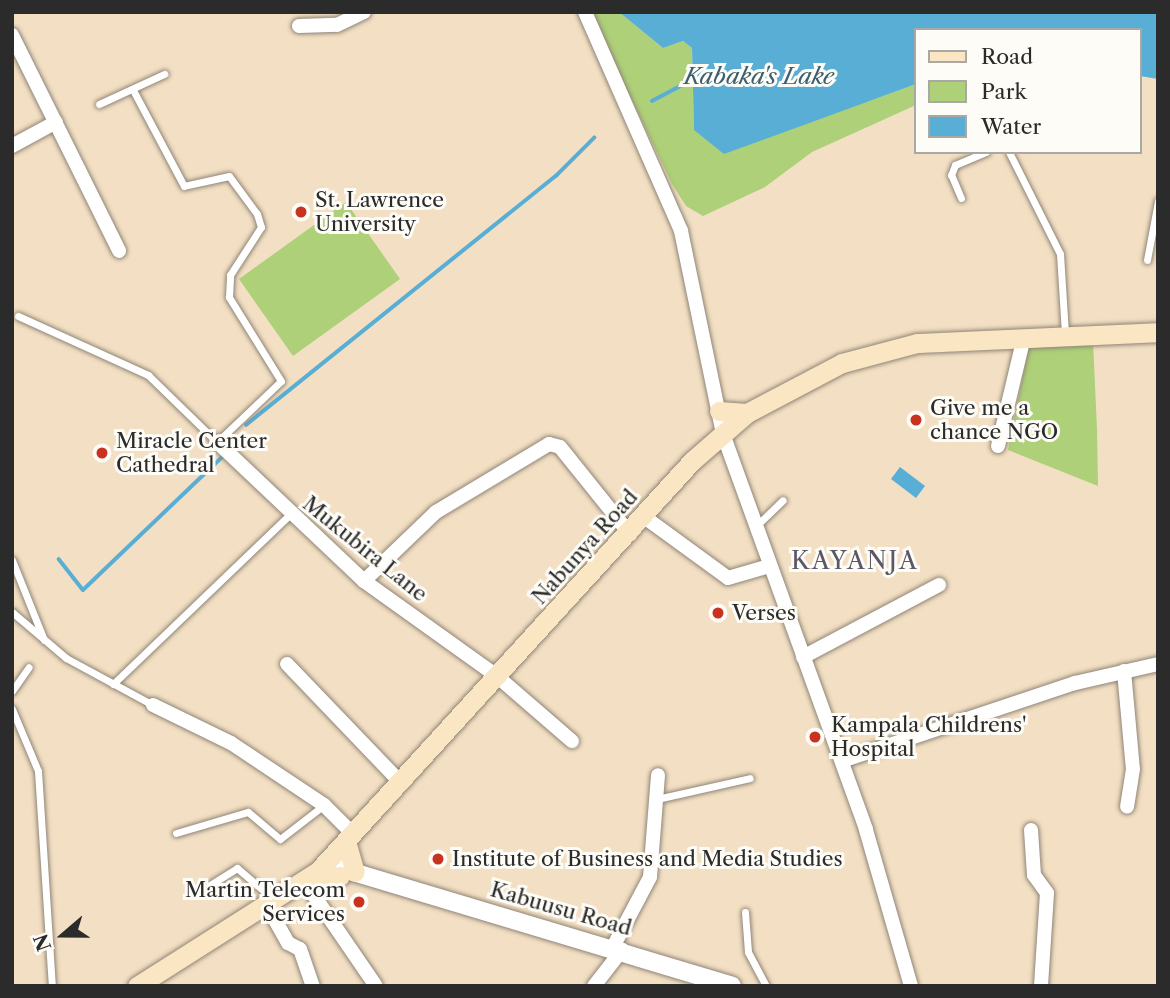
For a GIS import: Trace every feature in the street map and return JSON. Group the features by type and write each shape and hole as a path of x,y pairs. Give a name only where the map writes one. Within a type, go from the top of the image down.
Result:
{"main road":[{"name":"Nabunya Road","path":"147,983 269,900 325,874 349,837 402,783 630,534 643,516 723,434 747,414 810,377 886,349 951,338 1158,331"},
{"path":"719,411 747,414"},
{"path":"325,874 349,837"}],"street":[{"path":"299,26 337,26 364,12"},
{"path":"585,12 681,231 723,434 842,761 911,986"},
{"path":"12,35 120,251"},
{"path":"12,146 56,121"},
{"path":"998,446 1024,337"},
{"name":"Mukubira Lane","path":"217,442 289,515 363,581 498,677 572,741"},
{"path":"363,581 436,512 549,444 560,447 630,534"},
{"path":"643,516 691,555 735,573 769,566"},
{"path":"803,657 939,585"},
{"path":"286,664 402,783"},
{"path":"842,761 1124,671 1158,664"},
{"path":"1124,671 1133,769 1126,807"},
{"path":"152,705 231,743 324,806 349,837"},
{"path":"594,986 617,949 650,877 658,775"},
{"path":"1031,830 1034,875 1047,892 1041,986"},
{"path":"325,874 376,986"},
{"name":"Kabuusu Road","path":"325,874 376,880 617,949 732,986"},
{"path":"269,900 288,943 300,949 313,986"}],"lane":[{"path":"99,104 134,92 164,74"},
{"path":"18,316 148,375 217,442 281,381 229,297 230,275 261,227 229,176 184,186 134,92"},
{"path":"961,198 951,175 955,165 981,154"},
{"path":"1010,154 1060,254 1065,335"},
{"path":"1147,260 1158,201"},
{"path":"756,526 783,500"},
{"path":"113,684 289,515"},
{"path":"12,560 45,641"},
{"path":"12,612 45,641 152,705"},
{"path":"12,691 29,667"},
{"path":"12,709 38,771 52,986"},
{"path":"657,799 750,778"},
{"path":"176,833 248,812 280,839 324,806"},
{"path":"210,885 236,868 269,900"},
{"path":"744,912 748,952 766,986"}],"green space":[{"path":"590,12 619,12 663,48 683,41 692,48 694,130 869,101 914,85 914,106 812,152 765,187 703,216 686,206 672,184"},
{"path":"346,202 400,279 293,356 239,279"},
{"path":"1093,341 1098,486 1008,450 1029,345"}],"water":[{"name":"Kabaka's Lake","path":"619,12 1158,12 1158,79 1142,76 1142,28 914,28 914,85 724,154 694,130 692,48 683,41 663,48"},
{"path":"900,467 925,486 916,498 891,479"}],"waterway":[{"path":"652,101 692,80"},
{"path":"246,425 556,176 594,138"},
{"path":"59,559 83,590 222,457"}],"place":[{"name":"St. Lawrence University","path":"301,212"},
{"name":"Give me a chance NGO","path":"916,420"},
{"name":"Miracle Center Cathedral","path":"102,453"},
{"name":"Verses","path":"718,613"},
{"name":"Kampala Childrens' Hospital","path":"815,737"},
{"name":"Institute of Business and Media Studies","path":"438,859"},
{"name":"Martin Telecom Services","path":"359,902"}],"district":[{"name":"KAYANJA","path":"855,561"}]}
